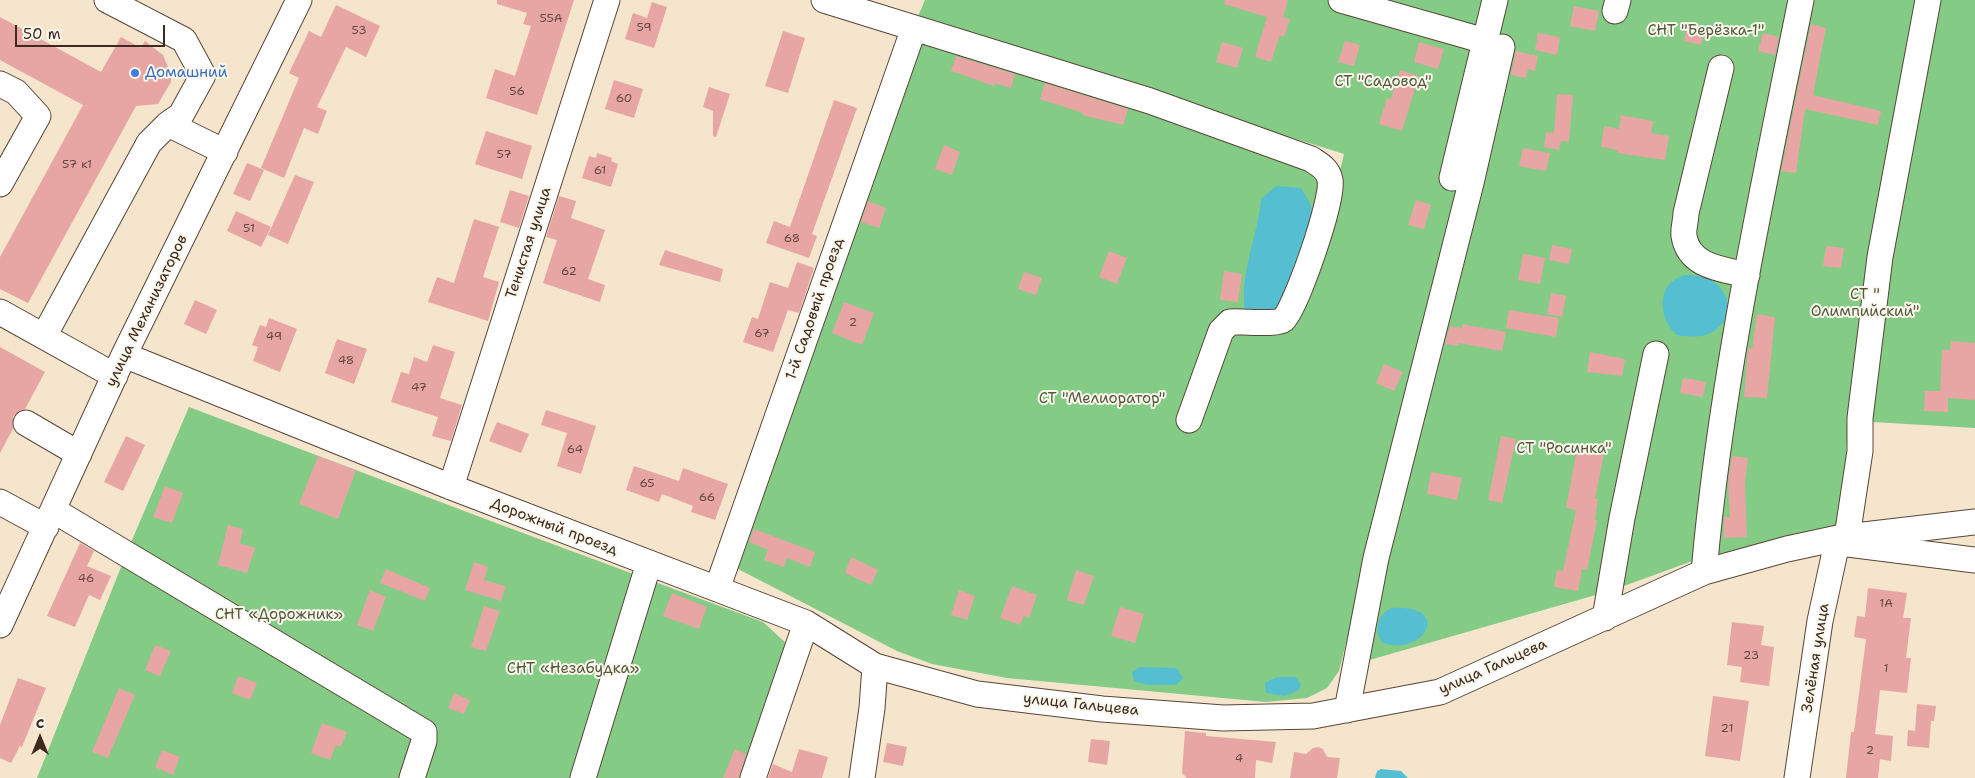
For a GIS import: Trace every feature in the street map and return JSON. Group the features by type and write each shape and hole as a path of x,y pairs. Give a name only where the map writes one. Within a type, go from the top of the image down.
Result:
{"street":[{"path":"44,336 149,143 168,124 181,115 203,75 184,40 107,0"},
{"name":"улица Механизаторов","path":"0,625 120,366 299,0"},
{"name":"Тенистая улица","path":"451,487 607,0"},
{"path":"824,0 891,9 914,28 1150,101 1311,159 1328,170 1331,182 1328,204 1310,259 1288,313 1282,321 1275,324 1251,321 1230,322 1221,331 1189,420"},
{"path":"1340,0 1493,44"},
{"path":"1347,710 1376,558 1471,183 1493,44 1495,0"},
{"path":"1704,572 1711,492 1747,275 1801,0"},
{"name":"Зелёная улица","path":"1797,778 1820,621 1843,537 1860,450 1860,418 1880,256 1928,0"},
{"name":"1-й Садовый проезд","path":"717,589 914,28"},
{"path":"1452,178 1493,44"},
{"path":"1720,68 1686,213 1684,236 1694,258 1712,267 1747,275"},
{"path":"0,84 16,92 38,116 0,184"},
{"path":"168,124 225,152"},
{"name":"Дорожный проезд","path":"0,312 44,336 120,366 451,487 806,623 875,666"},
{"path":"1604,618 1622,518 1656,354"},
{"path":"26,423 80,454"},
{"path":"0,502 49,519 424,732 424,741 412,778"},
{"name":"улица Гальцева","path":"875,666 977,694 1102,709 1223,718 1312,716 1440,692 1704,572 1788,549 1843,537 1975,522"},
{"path":"1843,537 1840,543 1975,560"},
{"path":"583,778 649,563"},
{"path":"753,778 806,623"},
{"path":"862,778 872,708 875,666"}],"green space":[{"name":"СТ \"Мелиоратор\"","path":"925,0 1488,0 1443,186 1458,190 1339,671 1327,688 1307,698 1266,702 1007,678 932,664 897,651 738,569 921,42 1340,171 1344,154 916,21"},
{"name":"СТ \"Росинка\"","path":"1504,0 1794,0 1698,559 1613,590 1366,661"},
{"name":"СТ \" Олимпийский\"","path":"1807,0 1975,0 1975,428 1873,422 1865,413 1849,412 1845,472 1835,529 1715,559 1720,483"},
{"name":"СНТ «Дорожник»","path":"189,407 763,622 788,645 758,778 37,778 129,547"}],"water":[{"path":"1276,186 1301,188 1310,203 1313,216 1282,301 1274,315 1245,311 1244,297 1247,269 1261,199"},
{"path":"1685,275 1711,280 1717,284 1726,297 1729,315 1713,332 1694,337 1677,335 1670,328 1663,310 1664,293 1676,279"},
{"path":"1391,608 1410,609 1422,614 1427,621 1426,629 1421,637 1411,643 1398,645 1383,643 1377,628 1382,615"},
{"path":"1140,667 1177,668 1183,678 1176,685 1147,685 1134,681 1132,672"},
{"path":"1277,677 1295,677 1301,683 1299,690 1285,696 1266,693 1265,683"},
{"path":"1381,769 1401,771 1408,778 1375,778 1377,771"}],"building":[{"path":"497,0 574,0 537,115 486,98 495,69 515,76 531,26 523,24 527,13 497,4"},
{"path":"1225,0 1288,0 1283,17 1290,19 1284,37 1280,35 1271,62 1255,57 1267,17 1224,4"},
{"path":"652,2 667,7 654,48 625,39 633,13 647,18"},
{"path":"336,5 380,26 366,57 346,47 317,107 327,111 318,134 304,128 284,178 261,168 299,78 289,73 309,31 321,37"},
{"path":"1574,6 1599,11 1595,31 1570,26"},
{"path":"0,17 101,72 121,37 141,48 145,41 163,55 171,74 171,82 158,104 136,106 28,303 0,289 0,257 83,105 0,60"},
{"path":"1687,23 1705,27 1701,45 1684,41"},
{"path":"1811,24 1826,28 1813,95 1881,111 1878,125 1805,109 1796,173 1781,171"},
{"path":"783,31 805,38 788,93 765,86"},
{"path":"1538,33 1560,37 1557,55 1535,50"},
{"path":"1763,33 1779,37 1775,55 1758,51"},
{"path":"1345,41 1360,45 1354,66 1338,62"},
{"path":"1222,42 1243,48 1237,68 1216,62"},
{"path":"1419,42 1444,49 1438,69 1414,62"},
{"path":"1516,51 1538,56 1535,71 1528,69 1526,78 1511,75"},
{"path":"956,56 1015,74 1011,88 994,83 994,86 951,71"},
{"path":"1400,70 1419,76 1402,131 1379,124 1387,98 1391,99"},
{"path":"614,80 643,89 634,118 605,109"},
{"path":"1045,83 1128,109 1123,125 1082,115 1083,113 1040,99"},
{"path":"709,87 730,94 716,137 713,136 713,111 703,107"},
{"path":"1557,94 1573,95 1569,142 1561,141 1559,150 1544,147 1546,132 1554,133"},
{"path":"834,100 857,108 812,234 817,236 809,258 766,243 774,221 790,227"},
{"path":"1621,115 1653,121 1651,133 1669,136 1665,160 1617,153 1618,150 1601,147 1604,126 1619,129"},
{"path":"486,131 532,146 522,179 475,164"},
{"path":"944,145 960,152 952,175 935,169"},
{"path":"1523,148 1550,153 1546,171 1519,166"},
{"path":"597,153 612,158 611,161 618,164 611,187 582,178 589,156 596,158"},
{"path":"247,163 264,170 250,201 233,194"},
{"path":"295,175 314,182 288,244 268,235"},
{"path":"510,190 529,196 519,228 500,222"},
{"path":"559,196 576,201 571,218 605,230 588,279 605,285 600,302 543,283 557,240 546,237"},
{"path":"1416,200 1431,205 1424,229 1408,225"},
{"path":"868,201 886,208 879,228 861,222"},
{"path":"236,211 271,227 261,247 227,231"},
{"path":"474,219 499,227 483,277 499,282 488,321 428,302 437,277 454,283"},
{"path":"1552,245 1572,249 1569,264 1549,260"},
{"path":"1826,246 1844,248 1841,268 1823,266"},
{"path":"665,250 723,269 720,282 659,265"},
{"path":"1109,251 1127,258 1117,284 1099,277"},
{"path":"1523,254 1545,258 1540,284 1518,280"},
{"path":"797,262 814,268 799,313 788,310 773,352 743,342 752,317 758,319 770,282 788,288"},
{"path":"1224,271 1242,274 1238,302 1220,300"},
{"path":"1024,272 1042,278 1036,295 1018,289"},
{"path":"1551,293 1566,296 1562,317 1547,314"},
{"path":"195,300 217,310 206,334 184,324"},
{"path":"844,302 874,313 862,345 832,333"},
{"path":"1509,310 1559,318 1556,337 1506,328"},
{"path":"1757,314 1775,317 1767,398 1744,397 1748,348 1752,349"},
{"path":"269,318 297,329 280,372 253,361 258,347 252,345 260,325 266,327"},
{"path":"1462,324 1506,332 1502,351 1459,343 1459,346 1445,344 1450,326 1462,328"},
{"path":"337,339 367,349 354,384 325,373"},
{"path":"1951,341 1975,343 1975,400 1948,398 1948,412 1924,411 1925,391 1940,391 1942,350 1950,350"},
{"path":"433,345 455,352 440,398 462,405 451,441 432,436 438,417 391,402 401,372 409,374 414,357 427,362"},
{"path":"0,347 45,372 25,409 13,416 13,429 0,453"},
{"path":"1590,352 1625,359 1622,376 1587,372"},
{"path":"1384,364 1403,372 1394,391 1376,383"},
{"path":"1683,378 1706,382 1703,397 1680,393"},
{"path":"546,410 596,426 581,474 557,466 567,433 541,425"},
{"path":"497,422 529,434 521,453 489,441"},
{"path":"126,436 145,445 123,491 104,482"},
{"path":"1501,436 1516,439 1502,503 1488,500"},
{"path":"1577,449 1604,454 1595,499 1598,499 1595,520 1597,520 1587,570 1582,569 1578,591 1554,587 1557,570 1563,571 1576,510 1566,508"},
{"path":"318,456 356,470 338,519 299,504"},
{"path":"1732,456 1748,458 1745,484 1747,537 1724,538 1724,517 1730,517 1728,483"},
{"path":"634,466 679,481 683,468 728,484 715,520 691,512 693,506 662,494 659,502 626,490"},
{"path":"1431,472 1462,478 1457,500 1427,494"},
{"path":"165,486 183,493 172,523 153,517"},
{"path":"228,525 243,529 240,543 255,548 247,573 218,565"},
{"path":"754,529 815,552 810,567 787,558 784,567 764,560 768,550 749,542"},
{"path":"80,543 94,551 87,566 111,576 100,600 89,595 75,627 47,616"},
{"path":"851,557 878,570 871,585 845,573"},
{"path":"474,562 488,567 484,580 506,586 501,601 465,590"},
{"path":"386,569 430,588 425,601 380,583"},
{"path":"1076,570 1094,576 1084,605 1067,600"},
{"path":"1012,586 1037,595 1029,618 1024,616 1020,625 1000,618"},
{"path":"1868,588 1907,593 1903,618 1911,618 1906,658 1911,658 1907,693 1880,690 1875,734 1893,736 1891,761 1880,759 1878,778 1846,778 1851,732 1854,732 1866,639 1854,637 1857,616 1865,617"},
{"path":"370,590 386,597 373,631 357,625"},
{"path":"959,590 975,596 967,620 951,615"},
{"path":"672,593 707,607 699,629 663,616"},
{"path":"484,606 500,611 486,651 471,647"},
{"path":"1120,607 1144,614 1135,643 1111,636"},
{"path":"1732,622 1764,626 1761,645 1774,647 1769,686 1740,682 1742,667 1727,665"},
{"path":"155,645 171,651 160,676 145,670"},
{"path":"238,676 257,683 250,700 232,693"},
{"path":"18,678 46,688 22,747 20,746 11,763 0,758 0,725"},
{"path":"119,688 135,695 108,758 92,752"},
{"path":"454,693 470,700 464,714 448,708"},
{"path":"1713,696 1749,701 1740,761 1705,756"},
{"path":"1917,704 1936,706 1934,721 1931,721 1929,748 1907,746 1908,730 1915,731"},
{"path":"322,723 347,732 341,747 336,745 330,760 311,753"},
{"path":"1185,731 1206,733 1206,736 1276,742 1272,763 1256,760 1255,778 1187,778 1182,773"},
{"path":"1091,739 1110,741 1107,765 1088,762"},
{"path":"887,743 907,747 903,766 883,762"},
{"path":"1313,748 1323,749 1327,757 1340,758 1337,778 1290,778 1294,752 1306,754"},
{"path":"735,749 746,754 739,778 723,778"},
{"path":"799,749 828,757 822,778 768,778 773,764 792,772"},
{"path":"162,750 180,757 173,775 155,767"}],"place":[{"name":"Домашний","path":"135,73"}],"park label":[{"name":"СНТ \"Берёзка-1\"","path":"1706,31"},
{"name":"СТ \"Садовод\"","path":"1383,82"},
{"name":"СНТ «Незабудка»","path":"573,669"}]}
